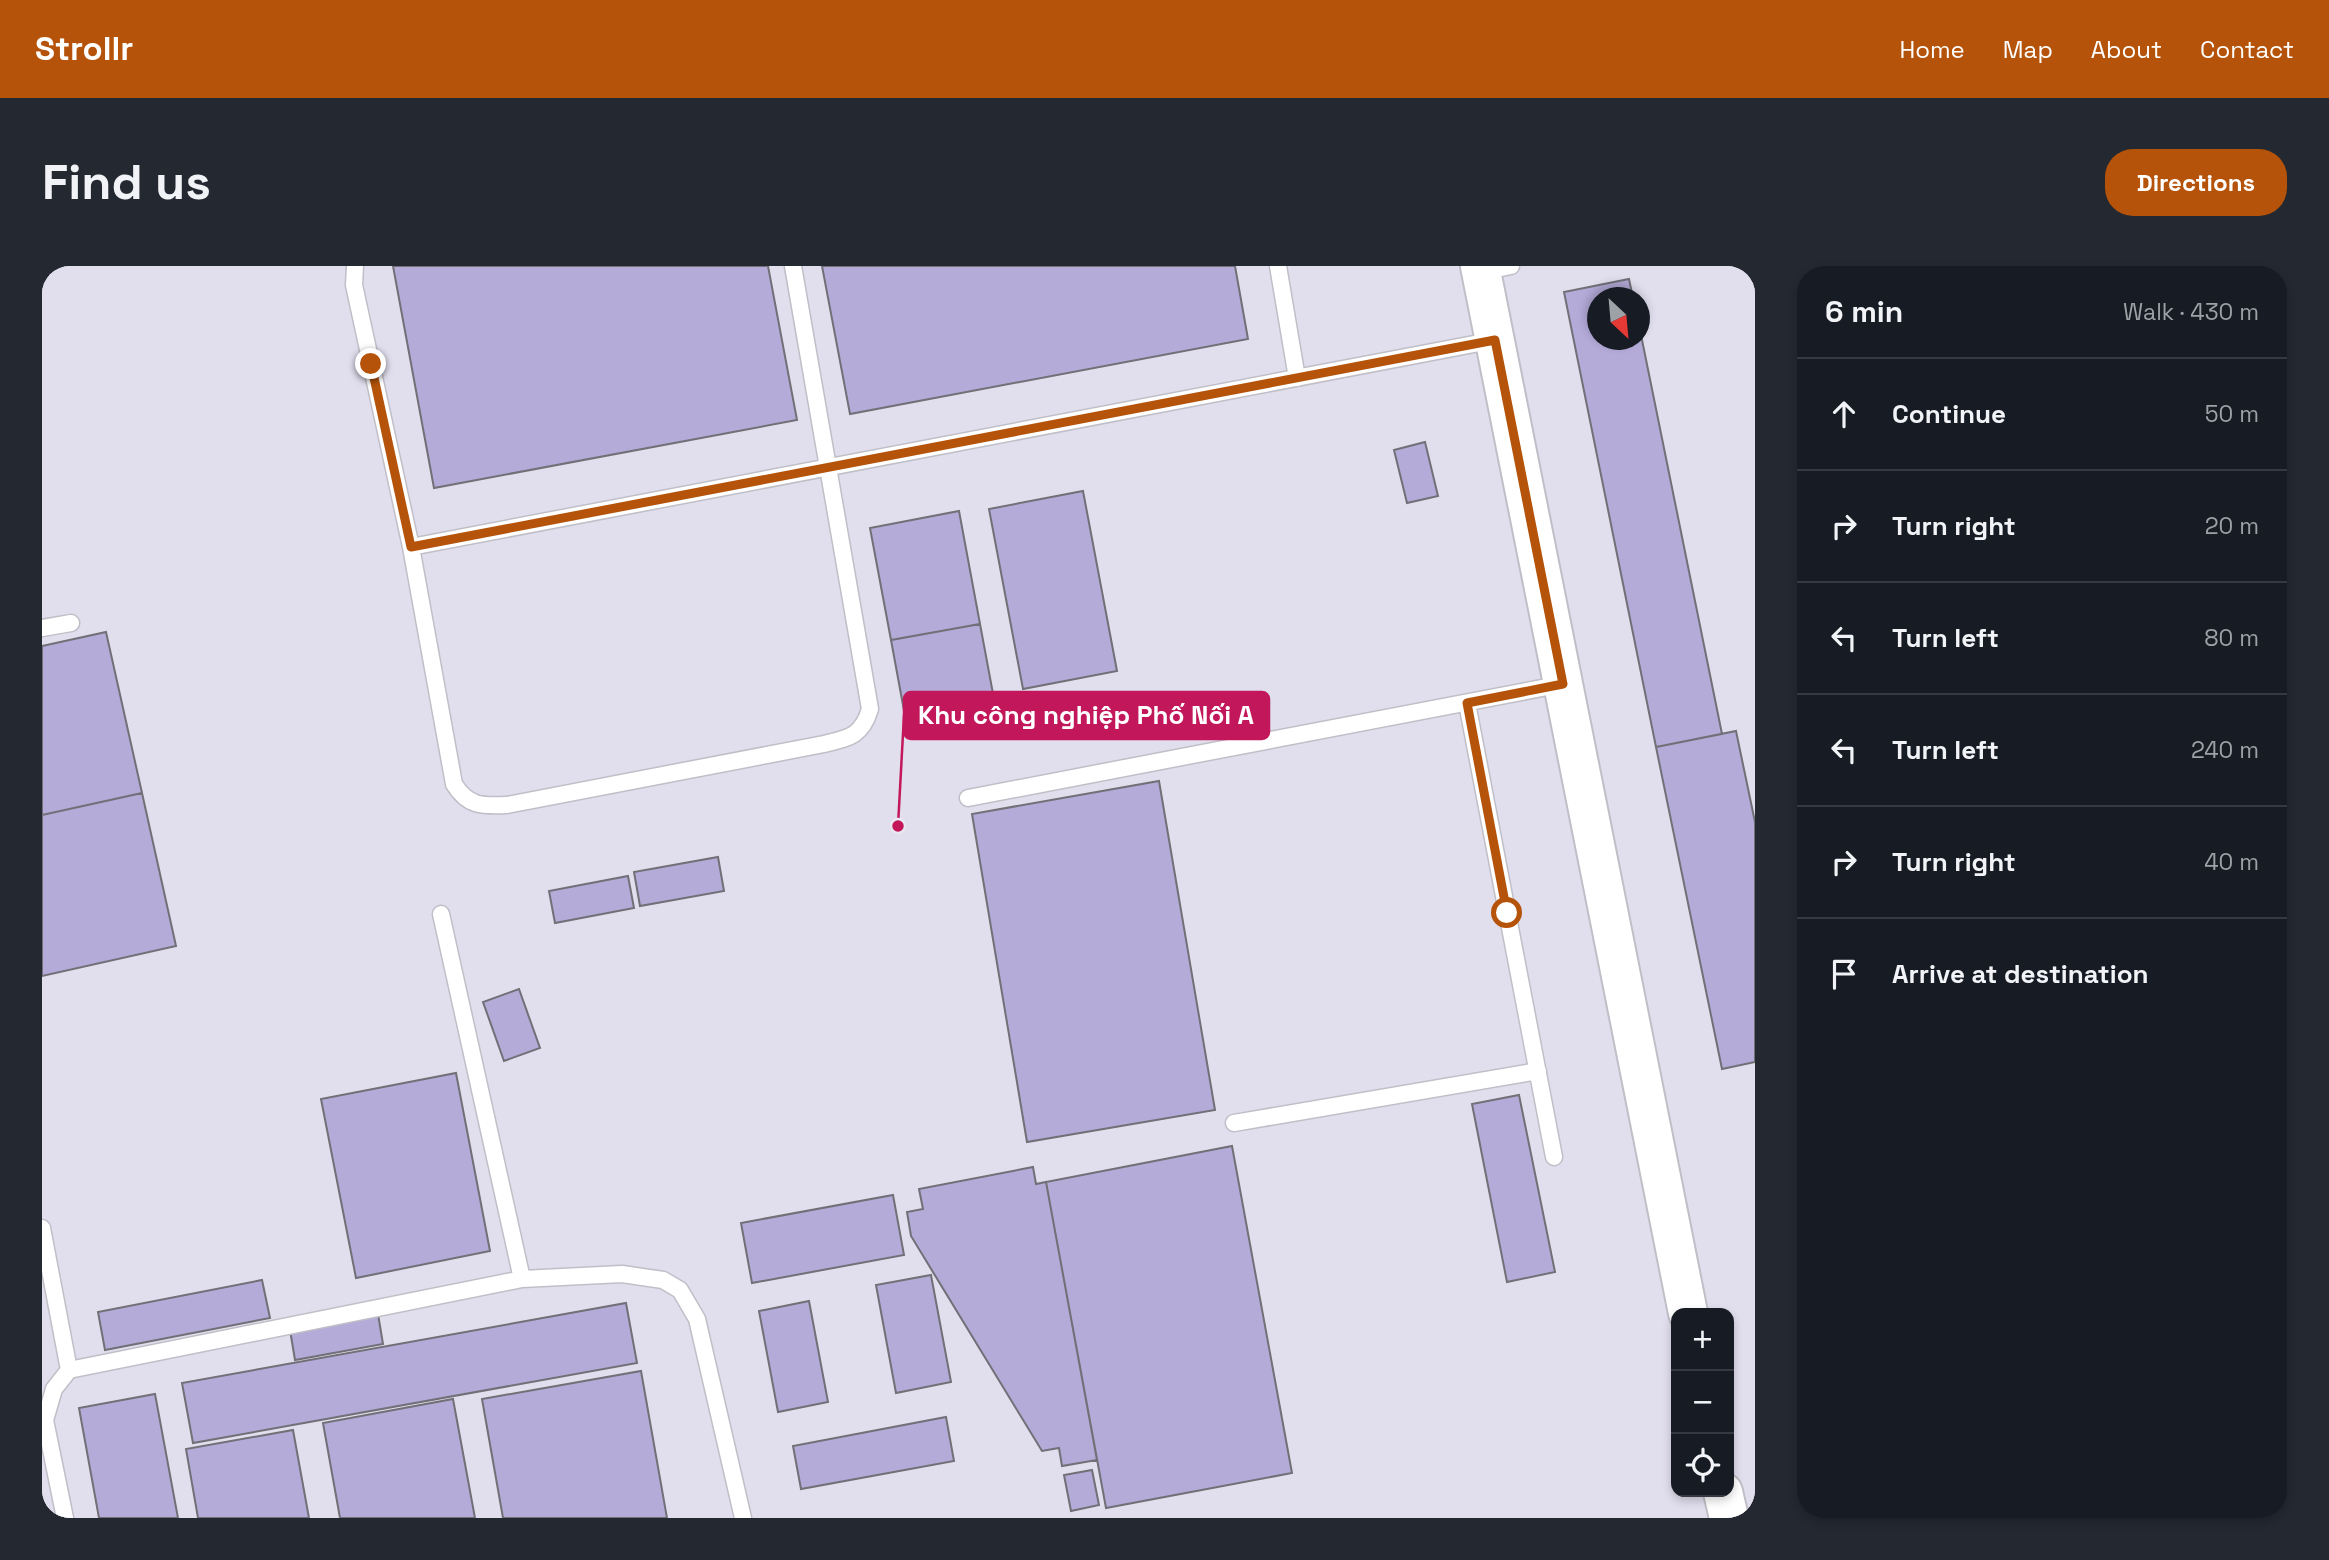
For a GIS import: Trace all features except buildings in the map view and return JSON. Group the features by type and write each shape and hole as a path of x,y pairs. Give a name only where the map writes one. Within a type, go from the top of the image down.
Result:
{"street":[{"path":"1491,268 1495,340 1687,1308"},
{"path":"1724,1497 1729,1518"}],"lane":[{"path":"355,266 354,285 411,547 454,784 460,795 470,802 485,806 507,805 824,744 846,738 865,726 870,709 793,266"},
{"path":"1278,266 1297,378"},
{"path":"411,547 1495,340"},
{"path":"42,628 71,623"},
{"path":"968,798 1563,684"},
{"path":"1467,703 1554,1157"},
{"path":"441,914 522,1279"},
{"path":"1234,1123 1538,1070"},
{"path":"42,1228 69,1370"},
{"path":"65,1518 45,1420 54,1389 69,1370 522,1279 622,1273 663,1280 680,1290 697,1319 743,1518"}],"shaded area":[{"path":"42,266 1755,266 1755,1518 42,1518"}],"place":[{"name":"Khu công nghiệp Phố Nối A","path":"898,826"}],"route":[{"path":"371,364 411,547 1495,340 1563,684 1467,703 1507,913"}]}
